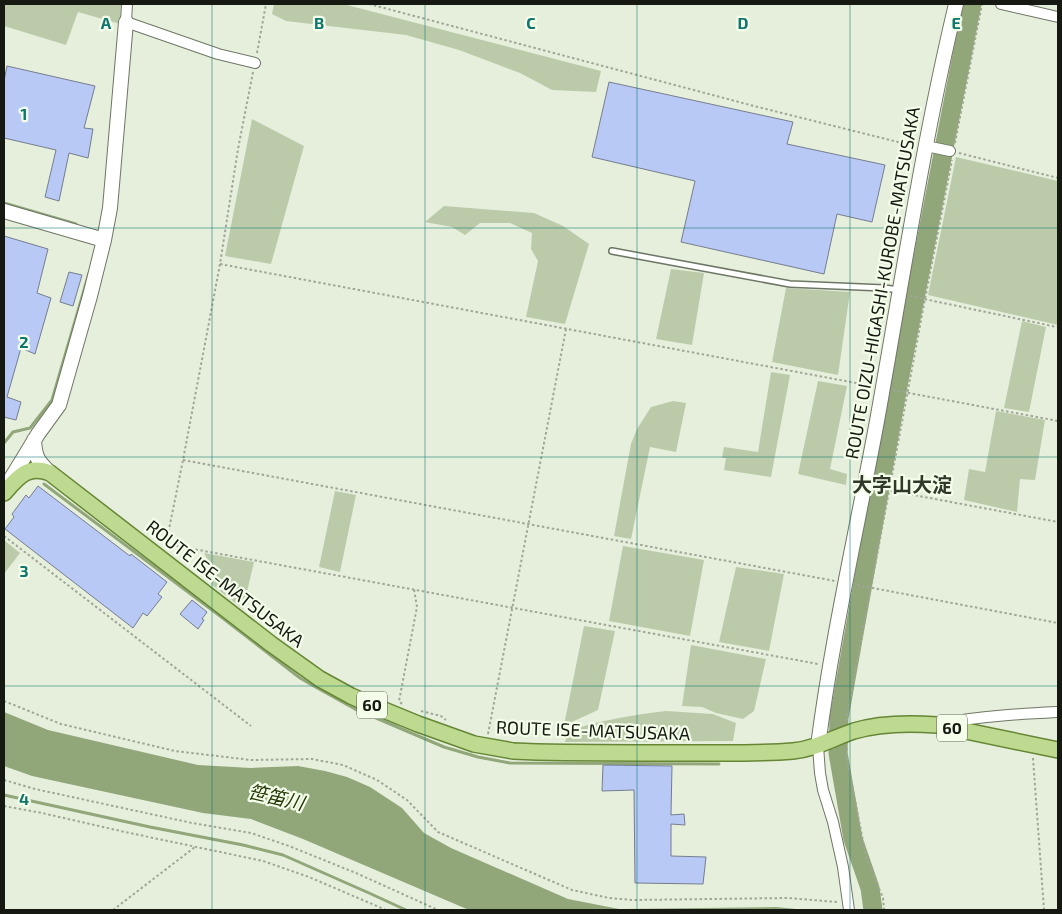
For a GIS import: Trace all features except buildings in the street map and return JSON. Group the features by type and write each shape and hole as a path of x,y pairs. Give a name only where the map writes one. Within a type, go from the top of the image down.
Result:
{"main road":[{"name":"ROUTE OIZU-HIGASHI-KUROBE-MATSUSAKA","path":"818,746 831,666 850,584 904,293 928,147 956,4"},
{"path":"4,491 34,440 58,405 90,296 110,208 126,22"},
{"path":"4,211 104,240"},
{"path":"34,440 35,453 50,473"},
{"path":"4,491 30,470 41,469 50,473"},
{"name":"ROUTE ISE-MATSUSAKA","path":"50,473 263,638 320,679 351,696 418,724 474,744 513,751 537,752 763,753 795,751 818,746 864,728 904,724 937,725 1058,750"}],"street":[{"path":"127,4 126,22 218,54 255,63"},
{"path":"1001,4 1058,17"},
{"path":"928,147 952,152"},
{"path":"937,725 963,719 1058,712"},
{"path":"818,746 823,790 833,822 843,867 848,906"}],"lane":[{"path":"612,251 790,284 884,288 904,293"}],"path":[{"path":"266,4 238,149 220,264 166,544 831,666"},
{"path":"369,4 745,104 928,147"},
{"path":"884,910 883,898 866,857 841,736 846,721 952,152 982,4"},
{"path":"952,152 1058,178"},
{"path":"220,264 1058,421"},
{"path":"904,293 1057,327"},
{"path":"486,746 566,329"},
{"path":"183,460 1058,623"},
{"path":"875,487 1058,522"},
{"path":"4,536 252,726"},
{"path":"404,705 399,700 416,616 417,607 414,589"},
{"path":"4,701 61,724 175,751 251,760 312,759 343,765 377,780 407,800 438,832 572,890 609,898 633,900 788,898 848,906"},
{"path":"422,711 441,716 451,723"},
{"path":"1032,744 1044,910"},
{"path":"4,780 44,791 192,823 252,833 356,873 438,910"},
{"path":"4,806 264,861 309,877 386,910"},
{"path":"113,910 195,847"}],"shaded area":[{"path":"4,4 121,4 120,24 78,12 66,45 4,26"},
{"path":"274,4 343,4 601,71 596,92 552,90 520,73 459,50 406,35 286,21 272,14"},
{"path":"252,119 304,146 271,264 225,256"},
{"path":"956,157 1058,181 1058,325 928,295"},
{"path":"444,206 534,213 563,226 589,244 565,324 526,317 538,261 531,249 532,233 510,223 480,223 465,235 452,227 425,222"},
{"path":"671,269 704,273 692,345 656,339"},
{"path":"786,288 850,292 838,375 772,362"},
{"path":"1022,321 1046,327 1029,412 1004,408"},
{"path":"771,372 790,375 771,477 724,470 726,458 722,458 724,447 758,452"},
{"path":"818,381 847,386 830,469 847,474 846,485 798,474"},
{"path":"673,401 686,403 676,452 650,447 631,539 614,536 631,444 637,429 651,407"},
{"path":"996,411 1045,420 1035,480 1020,479 1017,512 964,500 969,469 985,472"},
{"path":"335,491 356,495 340,572 319,567"},
{"path":"4,540 20,553 4,574"},
{"path":"623,546 704,560 690,636 609,621"},
{"path":"204,553 254,562 243,609 211,584 216,575"},
{"path":"736,567 784,574 769,651 719,642"},
{"path":"584,626 615,631 598,710 572,722 563,730"},
{"path":"691,645 766,659 754,711 743,719 716,713 702,707 682,706"},
{"path":"666,711 713,714 736,723 733,741 565,742 568,731 580,727 617,718"}],"water":[{"name":"笹笛川","path":"4,712 48,730 198,765 251,768 298,766 347,777 370,787 402,808 424,833 451,848 568,899 619,909 776,907 806,910 469,910 303,839 251,819 203,813 32,776 4,766"}],"waterway":[{"path":"873,910 870,888 853,839 838,753 839,718 898,386 972,4"},
{"path":"4,203 76,224"},
{"path":"4,443 13,432 30,428 52,400 89,273"},
{"path":"44,484 300,678 355,709 444,747 478,757 510,763 719,764"},
{"path":"4,795 283,855 406,910"}],"district":[{"name":"大字山大淀","path":"902,485"}]}
